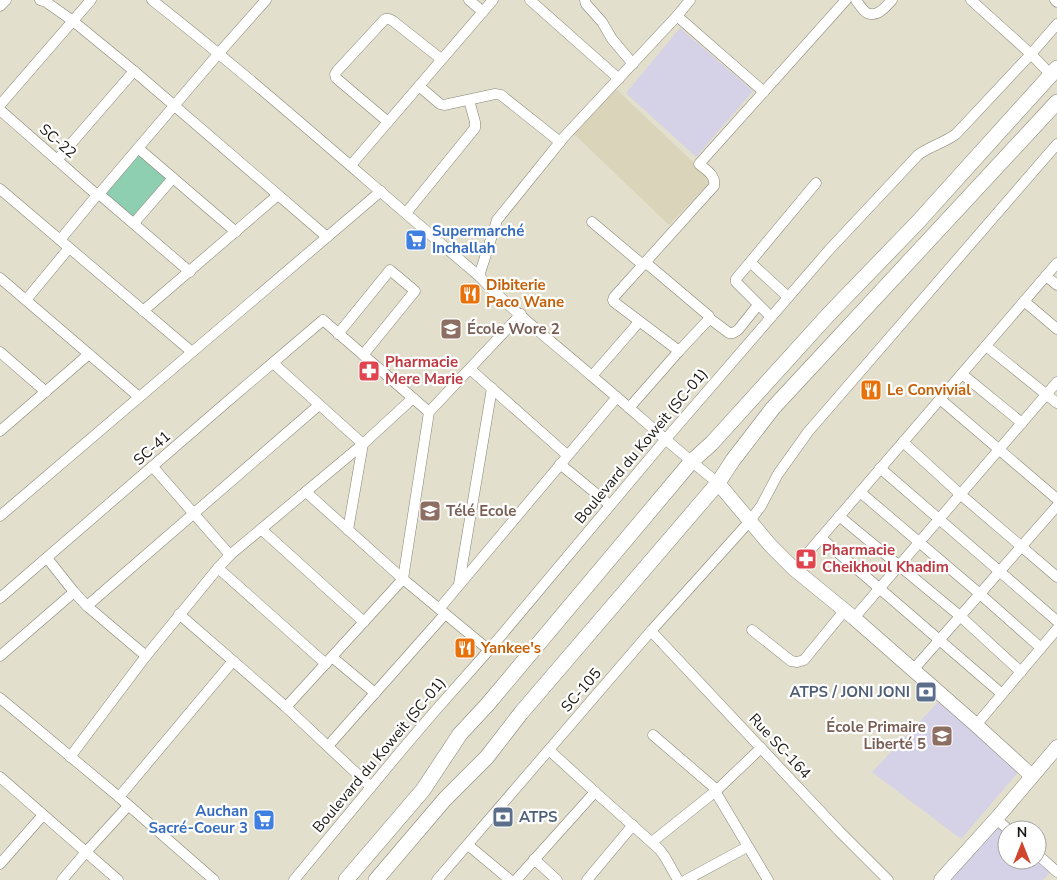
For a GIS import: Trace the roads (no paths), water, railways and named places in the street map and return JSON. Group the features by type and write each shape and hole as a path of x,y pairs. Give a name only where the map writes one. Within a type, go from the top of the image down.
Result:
{"main road":[{"path":"346,880 423,790 460,734 487,705 691,462 712,443 829,314 917,223 1054,71"},
{"path":"376,880 445,799 487,757 521,713 718,483 733,460 774,408 1057,102"}],"street":[{"path":"0,6 6,0"},
{"path":"40,0 46,2 73,21 134,71 327,237"},
{"path":"0,105 91,0"},
{"path":"153,0 219,53 351,165 665,440 718,483 749,522 794,569 849,614 1032,776"},
{"path":"60,240 266,0"},
{"path":"469,0 483,12"},
{"path":"351,165 493,0"},
{"path":"530,0 619,78"},
{"path":"585,0 612,39 633,64"},
{"path":"479,276 497,220 560,142 690,0"},
{"path":"679,351 639,322 613,300 614,297 714,186 715,181 713,177 699,164 846,0"},
{"path":"856,0 866,13 874,14 882,11 892,0"},
{"path":"975,1 1031,54 1054,71"},
{"path":"677,16 764,92"},
{"path":"388,122 336,78 335,74 337,71 385,19 393,21 441,60"},
{"name":"Boulevard du Koweit (SC-01)","path":"294,880 435,710 489,650 665,440 829,250 918,155 943,143 956,134 1057,24"},
{"path":"57,160 134,71"},
{"path":"419,86 440,104 495,94 501,95 560,142"},
{"path":"406,213 475,128 469,100"},
{"name":"SC-22","path":"0,110 190,272"},
{"name":"SC-105","path":"437,880 651,631 749,522 761,506 778,474 808,432 1057,144"},
{"path":"138,148 236,232"},
{"path":"134,223 173,178"},
{"path":"771,317 736,282 736,279 816,184"},
{"path":"0,189 192,352"},
{"path":"0,516 381,191"},
{"path":"143,311 278,195"},
{"path":"592,222 729,333 738,330 758,304"},
{"path":"26,300 69,248"},
{"path":"751,263 788,297"},
{"path":"794,569 1057,263"},
{"path":"363,355 415,291 390,270 338,334 429,412"},
{"path":"1046,276 1057,285"},
{"path":"1,280 139,397"},
{"path":"1024,301 1057,329"},
{"path":"286,707 403,580 429,412 521,314"},
{"path":"629,408 709,318"},
{"name":"SC-41","path":"0,598 323,320 338,334"},
{"path":"592,376 639,322"},
{"path":"986,346 1057,403"},
{"path":"0,352 46,392"},
{"path":"1,428 89,354"},
{"path":"273,363 363,444"},
{"path":"470,369 492,388 610,505"},
{"path":"962,374 1022,424"},
{"path":"752,630 791,661 804,660 849,614 879,589 1057,382"},
{"path":"459,584 492,388"},
{"path":"328,746 442,612 459,584 617,397"},
{"path":"70,757 179,614 230,555 363,444 413,398"},
{"path":"940,399 1057,499"},
{"path":"87,606 320,405"},
{"path":"903,442 960,494 1057,577"},
{"path":"348,530 363,444"},
{"path":"153,466 230,555"},
{"path":"880,468 1057,621"},
{"path":"306,492 403,580 489,650"},
{"path":"860,492 1041,648"},
{"path":"913,670 1057,506"},
{"path":"839,516 960,616 1021,672"},
{"path":"261,529 364,622"},
{"path":"820,538 1002,694"},
{"path":"47,558 87,606 146,656"},
{"path":"218,568 329,660 375,693"},
{"path":"0,656 74,592"},
{"path":"179,614 286,707 371,787"},
{"path":"976,725 1057,629"},
{"name":"Rue SC-164","path":"651,631 839,831 888,880"},
{"path":"119,797 233,661"},
{"path":"0,698 119,797 214,880"},
{"path":"653,735 716,791 768,880"},
{"path":"941,880 1057,747"},
{"path":"652,842 716,791 761,748"},
{"path":"550,750 662,852 678,880"},
{"path":"0,777 118,880"},
{"path":"516,880 595,792"},
{"path":"62,880 128,806"},
{"path":"2,858 43,815"},
{"path":"586,880 633,825"},
{"path":"468,845 510,880"},
{"path":"686,880 748,847"},
{"path":"534,859 557,880"}],"place":[{"name":"Supermarché Inchallah","path":"416,240"},
{"name":"Dibiterie Paco Wane","path":"470,294"},
{"name":"École Wore 2","path":"451,329"},
{"name":"Pharmacie Mere Marie","path":"369,371"},
{"name":"Le Convivial","path":"871,390"},
{"name":"Télé Ecole","path":"430,511"},
{"name":"Pharmacie Cheikhoul Khadim","path":"806,559"},
{"name":"Yankee's","path":"465,648"},
{"name":"ATPS / JONI JONI","path":"926,692"},
{"name":"École Primaire Liberté 5","path":"942,736"},
{"name":"ATPS","path":"503,817"},
{"name":"Auchan Sacré-Coeur 3","path":"264,820"}]}
